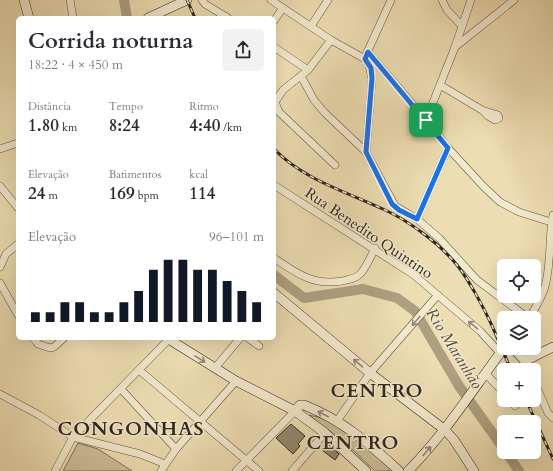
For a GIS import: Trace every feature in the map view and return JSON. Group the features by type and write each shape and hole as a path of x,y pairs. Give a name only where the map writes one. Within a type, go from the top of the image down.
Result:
{"main road":[{"path":"24,0 28,16"},
{"path":"159,16 176,2 187,0"},
{"path":"276,295 370,373 445,430 454,440 474,471"},
{"path":"171,340 236,381 291,408 325,433 366,471"},
{"path":"519,355 525,361 553,347"},
{"path":"408,471 426,453 445,430 476,384 499,355"},
{"path":"291,408 304,405 337,422 363,438 399,471"}],"street":[{"path":"70,0 73,16"},
{"path":"202,0 205,4 225,16"},
{"path":"271,0 282,9 331,40 367,59 426,120 448,148 500,202 519,212 552,218 548,272 539,302 533,311"},
{"path":"311,26 328,0"},
{"path":"366,152 372,78 367,59 391,0"},
{"path":"442,0 448,10 462,26"},
{"path":"426,120 455,47 471,0"},
{"path":"455,47 514,0"},
{"path":"276,18 282,9"},
{"path":"276,99 277,96 308,70 331,40"},
{"path":"276,49 308,70"},
{"path":"301,76 314,100 325,113 366,152 392,204 399,210 417,219 438,238 477,280 519,311"},
{"path":"440,85 482,110"},
{"path":"276,108 335,166"},
{"path":"0,149 16,144"},
{"path":"417,219 448,148"},
{"path":"0,186 16,206"},
{"name":"Rua Benedito Quintino","path":"276,186 375,248 414,275 497,346"},
{"path":"0,267 6,254 16,246"},
{"path":"276,259 295,272 316,282 334,282 354,278 361,274 375,248"},
{"path":"0,283 16,311"},
{"path":"337,422 370,373 437,296"},
{"path":"35,340 38,344 50,348 54,347 62,340"},
{"path":"55,471 73,437 121,390 168,340"},
{"path":"215,368 238,340"},
{"path":"251,340 259,346"},
{"path":"139,370 259,471"},
{"path":"485,373 497,386"},
{"path":"161,471 176,449 236,381"},
{"path":"121,390 176,449"},
{"path":"0,394 39,415 73,437 140,454 165,464"},
{"path":"541,396 548,412 553,418"},
{"path":"236,471 291,408"},
{"path":"292,471 325,433"}],"shaded area":[{"path":"309,415 326,419 369,448 393,471 375,471 354,451"},
{"path":"78,443 98,449 132,471 63,471"}],"building":[{"path":"291,424 305,436 298,444 300,446 293,454 276,438"},
{"path":"327,443 339,454 335,460 322,450"}],"waterway":[{"name":"Rio Maranhão","path":"124,0 127,16"},
{"name":"Rio Maranhão","path":"276,277 304,298 363,289 397,298 415,311 459,386 497,439"},
{"name":"Rio Maranhão","path":"511,459 519,471"}],"railway":[{"path":"187,0 194,16"},
{"path":"276,151 286,160 312,177 404,220 442,249 457,265 467,279 490,321 508,363"},
{"path":"529,407 553,459"}],"district":[{"name":"CENTRO","path":"377,390"},
{"name":"CONGONHAS","path":"131,428"},
{"name":"CENTRO","path":"353,442"}],"route":[{"path":"368,52 426,120 448,148 417,219 399,210 392,204 366,152 371,106 372,78 371,68 365,59 368,52"}]}
